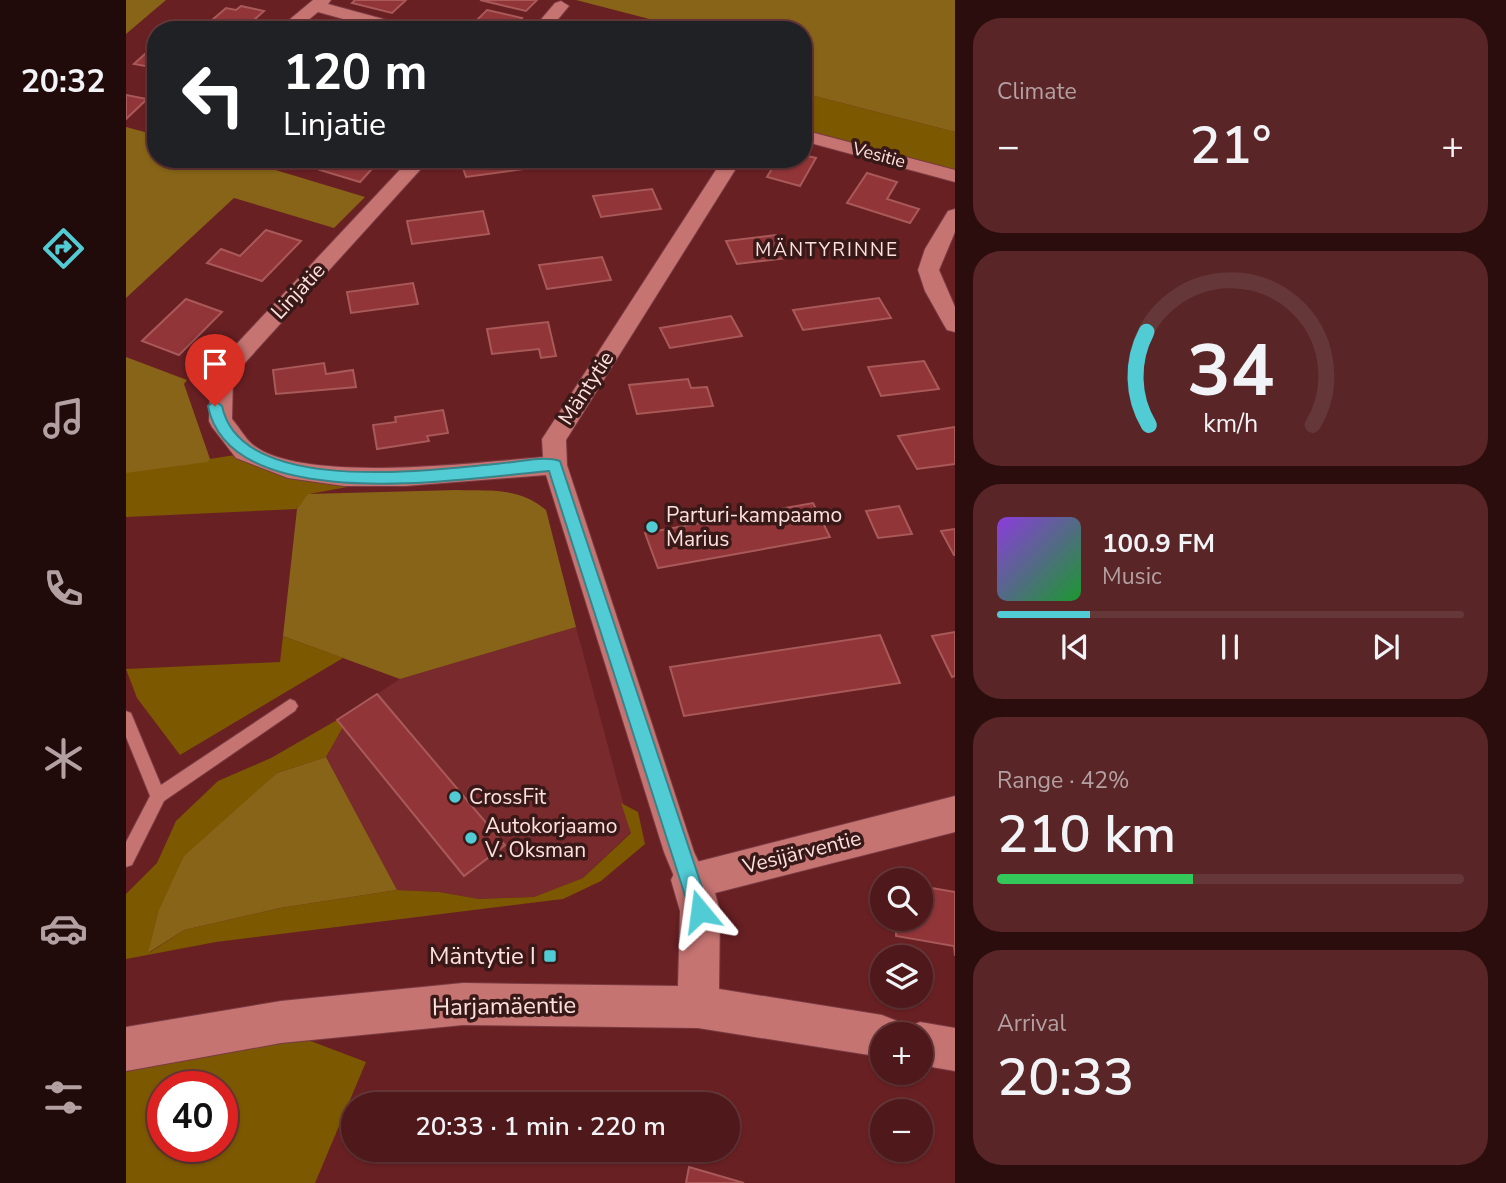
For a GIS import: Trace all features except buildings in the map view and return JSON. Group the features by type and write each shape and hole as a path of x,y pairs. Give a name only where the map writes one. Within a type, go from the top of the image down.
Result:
{"street":[{"path":"296,21 319,3 375,21"},
{"path":"548,21 561,6"},
{"name":"Vesitie","path":"812,137 955,176"},
{"name":"Linjatie","path":"414,168 222,374 216,399 218,421 229,438 248,453 289,471 397,478 555,465"},
{"name":"Mäntytie","path":"691,880 678,852 555,465 554,439 727,168"},
{"path":"955,215 926,266 929,280 955,325"},
{"name":"Vesijärventie","path":"691,880 955,814"},
{"path":"691,880 700,911 698,1007"},
{"name":"Harjamäentie","path":"126,1049 281,1022 463,1004 698,1007 870,1034"},
{"path":"933,1045 955,1049"}],"lane":[{"path":"126,859 158,796 290,706"},
{"path":"126,718 158,796"}],"shaded area":[{"path":"126,0 166,0 126,34"},
{"path":"576,0 955,0 955,132 812,95 812,21 657,21"},
{"path":"812,95 955,132 955,176 812,137"},
{"path":"126,127 147,133 147,168 269,168 365,197 334,228 234,198 126,298"},
{"path":"126,357 187,380 184,384 210,459 207,462 126,473"},
{"path":"248,453 289,471 397,478 309,494 297,509 126,517 126,472"},
{"path":"457,490 515,494 546,510 576,627 400,679 283,636 297,509 308,494"},
{"path":"576,627 631,832 583,878 534,897 479,899 439,892 397,890 326,757 343,727 337,720 400,679"},
{"path":"283,636 343,658 180,755 137,698 126,669 280,662"},
{"path":"337,720 343,727 326,757 277,773 234,814 149,953 184,930 280,908 397,890 439,892 479,899 534,897 583,878 631,833 621,803 638,812 645,844 601,881 563,899 216,942 126,959 126,894 157,863 176,821 218,781 271,758"},
{"path":"326,757 397,890 280,908 184,930 148,953 159,910 184,856 277,773"},
{"path":"279,1029 366,1062 353,1092 341,1092 341,1121 315,1183 126,1183 126,1056"}],"place":[{"name":"Parturi-kampaamo Marius","path":"652,527"},
{"name":"CrossFit","path":"455,797"},
{"name":"Autokorjaamo V. Oksman","path":"471,838"},
{"name":"Mäntytie I","path":"550,956"}],"district":[{"name":"MÄNTYRINNE","path":"827,249"}],"route":[{"path":"215,406 218,421 229,438 248,453 289,471 397,478 510,466 555,465 678,852 691,880 700,911"}]}
